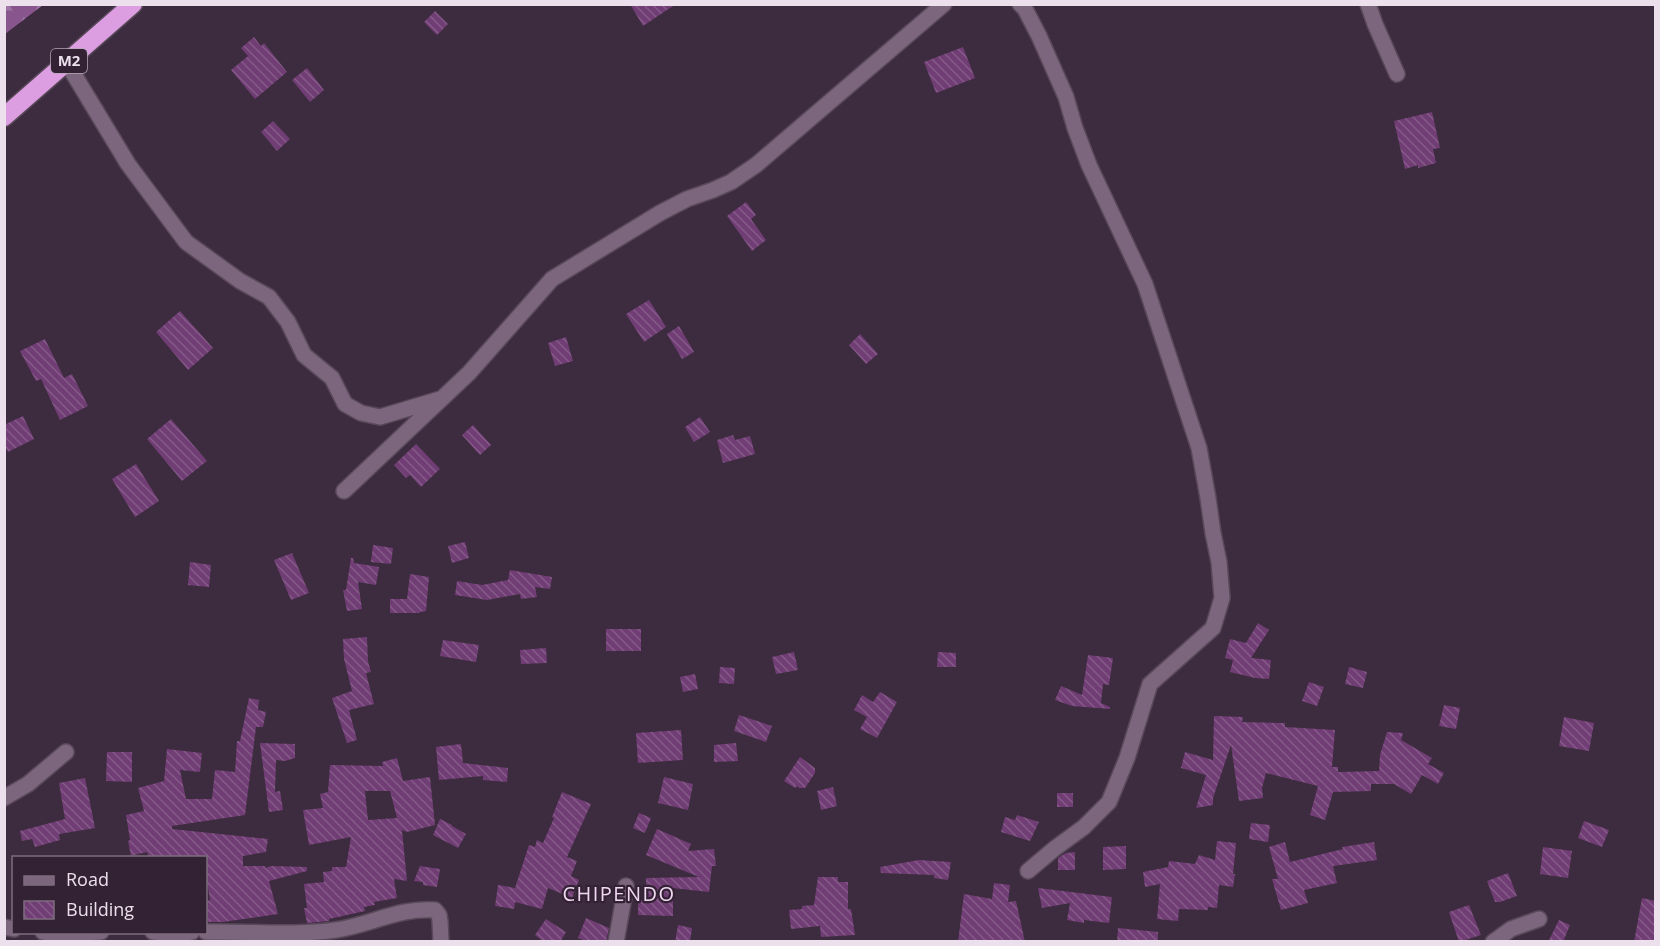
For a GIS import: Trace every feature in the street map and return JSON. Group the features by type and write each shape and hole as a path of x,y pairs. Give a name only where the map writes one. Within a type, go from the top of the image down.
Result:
{"highway":[{"name":"M2","path":"4,117 133,4"}],"street":[{"path":"344,491 469,374 552,279 660,213 687,199 731,182 756,165 944,4"},
{"path":"1020,4 1025,9 1066,96 1089,165 1145,284 1199,448 1219,562 1222,598 1213,628 1150,684 1127,758 1109,802 1084,827 1028,871"},
{"path":"1368,4 1397,74"},
{"path":"67,63 128,164 186,242 240,281 269,297 288,322 304,355 332,378 345,404 361,413 380,417 442,398"},
{"path":"4,798 28,784 66,752"},
{"path":"616,942 626,886"},
{"path":"207,932 296,933 336,930 422,909 435,910 439,915 441,942"},
{"path":"1493,942 1511,929 1539,919"}],"green space":[{"path":"5,4 43,4 43,5 5,34"}],"building":[{"path":"630,4 676,4 643,26"},
{"path":"435,11 448,24 437,35 424,22"},
{"path":"254,37 261,46 264,43 287,72 255,99 231,70 248,56 241,48"},
{"path":"963,47 975,78 936,93 924,62"},
{"path":"307,68 324,90 310,102 292,80"},
{"path":"1432,112 1440,148 1433,149 1436,163 1405,169 1394,121"},
{"path":"273,121 290,139 277,151 261,132"},
{"path":"746,202 756,215 751,219 766,240 752,251 727,216"},
{"path":"649,300 666,327 644,342 626,314"},
{"path":"180,311 213,348 188,370 156,332"},
{"path":"679,326 694,352 682,359 667,334"},
{"path":"860,334 878,354 866,364 849,345"},
{"path":"566,337 573,361 555,366 548,343"},
{"path":"45,339 64,378 72,374 88,406 60,420 41,379 36,381 20,351"},
{"path":"23,416 34,439 8,452 4,445 4,425"},
{"path":"700,417 710,432 694,442 685,427"},
{"path":"171,419 207,461 182,481 147,439"},
{"path":"473,425 491,445 480,455 462,435"},
{"path":"733,435 735,440 750,436 755,454 723,463 717,440"},
{"path":"416,444 440,469 421,487 410,475 406,478 394,465"},
{"path":"136,464 159,501 135,517 112,479"},
{"path":"465,542 469,558 452,563 448,546"},
{"path":"373,545 393,548 391,564 371,562"},
{"path":"292,553 309,593 291,600 274,560"},
{"path":"351,558 354,563 379,567 376,585 358,582 362,609 347,611 343,590 346,590"},
{"path":"190,562 211,565 209,587 188,585"},
{"path":"510,570 552,577 550,589 535,587 537,597 521,599 520,594 487,600 455,595 457,581 482,585 508,580"},
{"path":"410,574 429,577 426,611 390,613 390,599 407,599"},
{"path":"1258,623 1269,630 1251,658 1271,660 1269,679 1230,672 1233,660 1225,658 1230,639 1246,643"},
{"path":"606,629 641,629 641,651 606,651"},
{"path":"367,637 371,672 366,673 374,704 349,710 357,740 347,743 332,698 352,691 344,659 343,639"},
{"path":"443,640 479,645 476,662 440,656"},
{"path":"546,648 547,663 521,664 520,650"},
{"path":"794,652 798,670 776,674 772,657"},
{"path":"938,652 956,653 956,667 937,667"},
{"path":"1088,655 1113,658 1109,685 1103,684 1101,703 1110,709 1072,706 1055,700 1061,686 1082,695"},
{"path":"720,667 735,668 734,684 719,683"},
{"path":"1349,667 1367,672 1363,688 1345,684"},
{"path":"695,674 698,689 683,692 680,677"},
{"path":"1309,682 1324,687 1317,706 1302,701"},
{"path":"880,692 897,702 877,738 860,729 867,717 854,710 862,695 873,702"},
{"path":"249,698 259,700 258,710 266,712 263,727 256,727 245,815 172,826 172,829 268,839 266,852 243,856 243,866 307,867 307,871 269,881 278,914 208,922 207,901 210,900 207,856 148,856 147,852 131,856 126,815 144,811 138,788 164,781 167,749 202,753 200,772 180,770 186,799 212,799 215,770 235,772 237,741 240,741"},
{"path":"1444,705 1460,708 1456,729 1439,726"},
{"path":"739,715 772,726 766,742 734,731"},
{"path":"1214,716 1243,717 1242,722 1285,723 1285,727 1335,730 1332,767 1338,767 1338,772 1379,771 1380,755 1387,732 1403,733 1401,740 1432,758 1428,764 1444,773 1438,784 1422,775 1411,794 1394,784 1371,784 1371,791 1333,792 1325,820 1310,815 1318,786 1266,773 1262,788 1263,798 1239,801 1231,745 1213,798 1213,805 1196,808 1206,775 1181,768 1185,752 1213,760"},
{"path":"1564,717 1594,723 1589,751 1559,746"},
{"path":"681,730 683,760 638,763 636,733"},
{"path":"260,743 295,744 295,758 285,761 276,760 275,792 280,791 283,810 269,812"},
{"path":"736,743 738,761 714,762 714,745"},
{"path":"461,744 463,763 508,768 507,782 483,780 483,776 439,780 436,747"},
{"path":"107,752 132,752 132,782 106,781"},
{"path":"800,757 815,768 815,773 805,788 797,786 795,788 784,781"},
{"path":"397,758 403,781 430,777 435,825 407,832 402,830 407,881 394,879 397,898 374,902 375,905 364,907 365,911 329,919 329,921 307,923 304,908 307,908 304,884 324,882 323,872 332,871 332,867 346,867 351,837 309,845 303,810 323,808 320,794 328,792 330,765 383,766 382,762","holes":["365,791 390,791 397,818 368,820"]},
{"path":"664,777 693,784 688,810 658,803"},
{"path":"85,778 95,828 59,834 60,840 35,847 32,839 22,841 20,831 65,819 59,783"},
{"path":"833,787 837,806 821,810 817,791"},
{"path":"562,792 591,804 567,857 577,861 571,876 579,880 572,898 548,888 542,909 515,902 514,909 495,906 498,885 515,888 529,845 535,847 537,840 543,843"},
{"path":"1057,793 1073,793 1073,807 1057,807"},
{"path":"639,813 651,818 645,833 633,828"},
{"path":"1017,815 1039,822 1030,841 1001,832 1005,817 1015,820"},
{"path":"440,819 466,834 458,848 433,835"},
{"path":"1584,821 1609,830 1602,847 1578,838"},
{"path":"1251,823 1270,825 1268,842 1249,839"},
{"path":"657,829 691,844 688,851 714,849 716,866 712,866 709,892 673,888 673,916 638,915 638,900 646,900 646,878 699,877 646,855"},
{"path":"1217,841 1236,843 1233,887 1219,885 1217,908 1179,909 1178,921 1157,919 1160,884 1145,887 1143,872 1168,867 1169,861 1195,864 1199,855 1215,860"},
{"path":"1285,842 1290,862 1343,849 1342,847 1374,842 1377,860 1333,866 1337,883 1304,890 1308,903 1281,910 1272,879 1278,879 1269,847"},
{"path":"1126,846 1126,869 1103,870 1103,847"},
{"path":"1543,847 1572,851 1568,878 1540,874"},
{"path":"1075,852 1075,870 1058,870 1058,858 1066,853"},
{"path":"919,860 951,862 948,880 934,878 934,875 881,873 880,867"},
{"path":"420,866 440,869 437,887 414,881"},
{"path":"1508,873 1517,896 1495,902 1487,881"},
{"path":"818,877 838,877 838,882 848,882 848,909 851,909 855,935 821,937 820,926 791,929 789,910 814,905"},
{"path":"994,883 1010,885 1008,902 1016,901 1025,942 958,942 964,894 992,899"},
{"path":"1038,888 1112,897 1109,923 1067,920 1070,903 1042,908"},
{"path":"1642,898 1656,901 1656,942 1634,942"},
{"path":"1469,905 1481,935 1459,942 1449,912"},
{"path":"586,918 609,928 606,942 588,942 578,938"},
{"path":"546,919 566,932 560,942 544,942 535,935"},
{"path":"1559,920 1570,925 1563,942 1548,942"},
{"path":"678,925 692,928 690,942 675,942"},
{"path":"1118,928 1158,932 1158,942 1117,942"}],"district":[{"name":"CHIPENDO","path":"619,894"}]}
